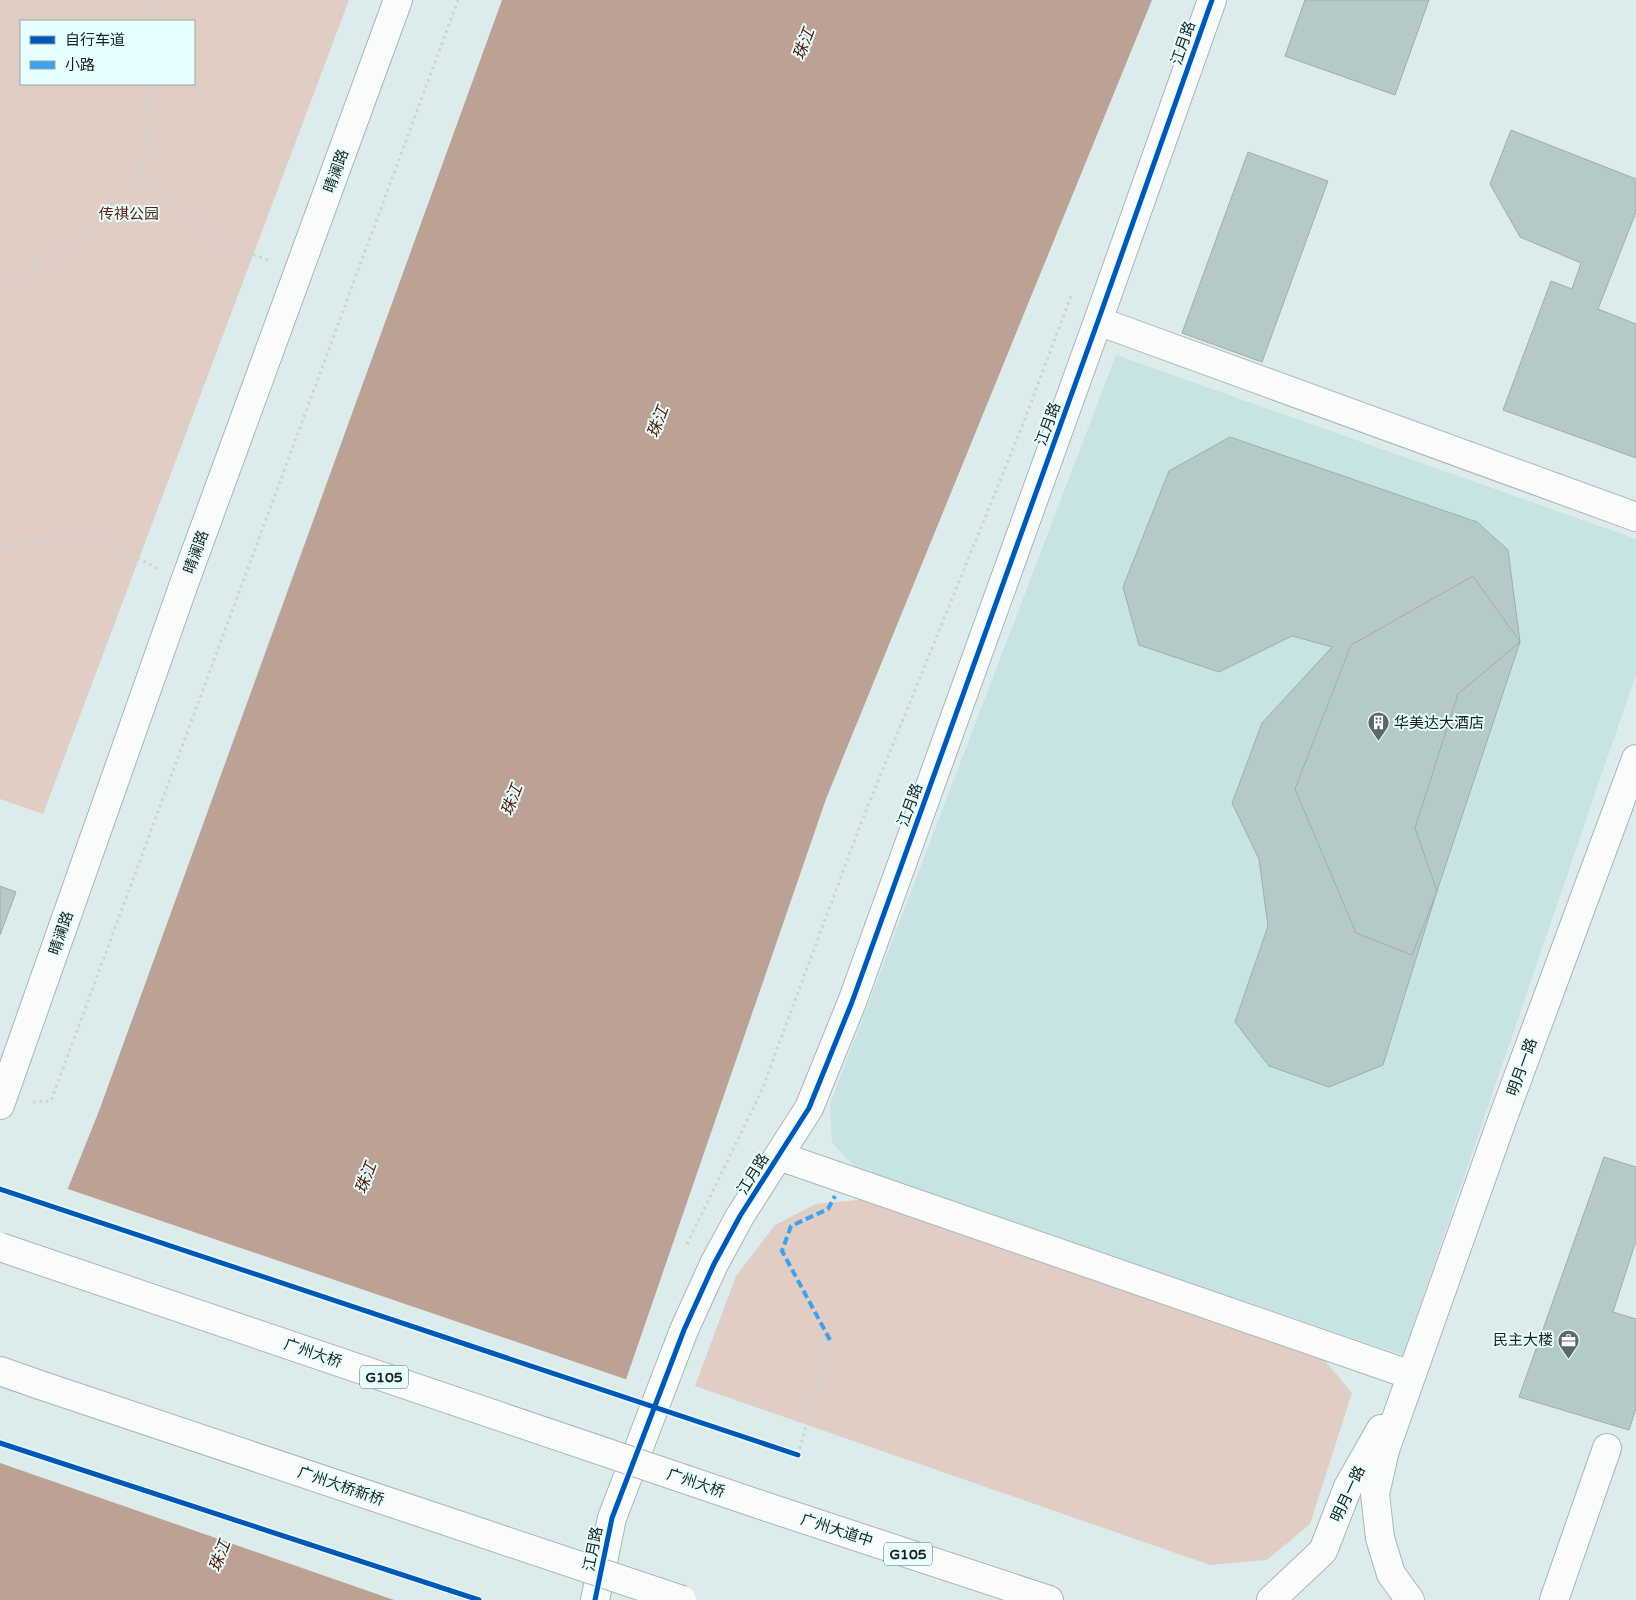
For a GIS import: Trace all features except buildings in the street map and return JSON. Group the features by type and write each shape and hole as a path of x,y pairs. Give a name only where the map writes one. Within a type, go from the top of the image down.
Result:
{"main road":[{"name":"晴澜路","path":"0,1105 185,581 398,0"},
{"name":"江月路","path":"595,1600 612,1518 684,1330 714,1264 740,1216 808,1108 852,1002 1212,0"},
{"path":"1098,321 1636,517"},
{"name":"明月一路","path":"1410,1600 1391,1574 1380,1538 1375,1494 1385,1450 1501,1123 1630,794 1636,759"},
{"path":"779,1156 1411,1375"},
{"name":"广州大桥","path":"0,1247 768,1507"},
{"name":"广州大桥新桥","path":"0,1371 682,1600"},
{"name":"明月一路","path":"1271,1600 1323,1552 1348,1487 1411,1375"},
{"path":"0,1376 40,1385"},
{"path":"1554,1600 1607,1448"},
{"name":"广州大道中","path":"768,1507 1048,1600"}],"path":[{"path":"152,20 155,0"},
{"path":"0,1105 51,1101 458,0"},
{"path":"0,292 75,239 128,193 148,152 147,85"},
{"path":"139,171 219,241 298,272"},
{"path":"685,1248 761,1092 861,823 1017,438 1073,290"},
{"path":"0,546 94,537 185,581"},
{"path":"796,1454 830,1340"}],"shaded area":[{"path":"1116,355 1636,539 1636,674 1403,1355 859,1171 832,1143 830,1104"}],"green space":[{"name":"传祺公园","path":"0,0 349,0 43,814 0,799"},
{"path":"867,1199 1315,1349 1352,1393 1310,1524 1267,1560 1210,1565 695,1386 736,1276 775,1225 816,1204"}],"water":[{"name":"珠江","path":"502,0 1152,0 826,799 550,1600 0,1600 0,1358 99,1111"}],"pier":[{"path":"65,1188 628,1380 552,1600 394,1600 0,1463 0,1351"}],"marked path":[{"path":"830,1340 782,1251 791,1226 828,1209 835,1196"}],"cycle path":[{"path":"595,1600 612,1518 684,1330 714,1264 740,1216 809,1108 852,1002 1212,0"},
{"path":"0,1189 798,1455"},
{"path":"0,1443 479,1600"}],"place":[{"name":"华美达大酒店","path":"1378,742"},
{"name":"民主大楼","path":"1569,1359"}]}
